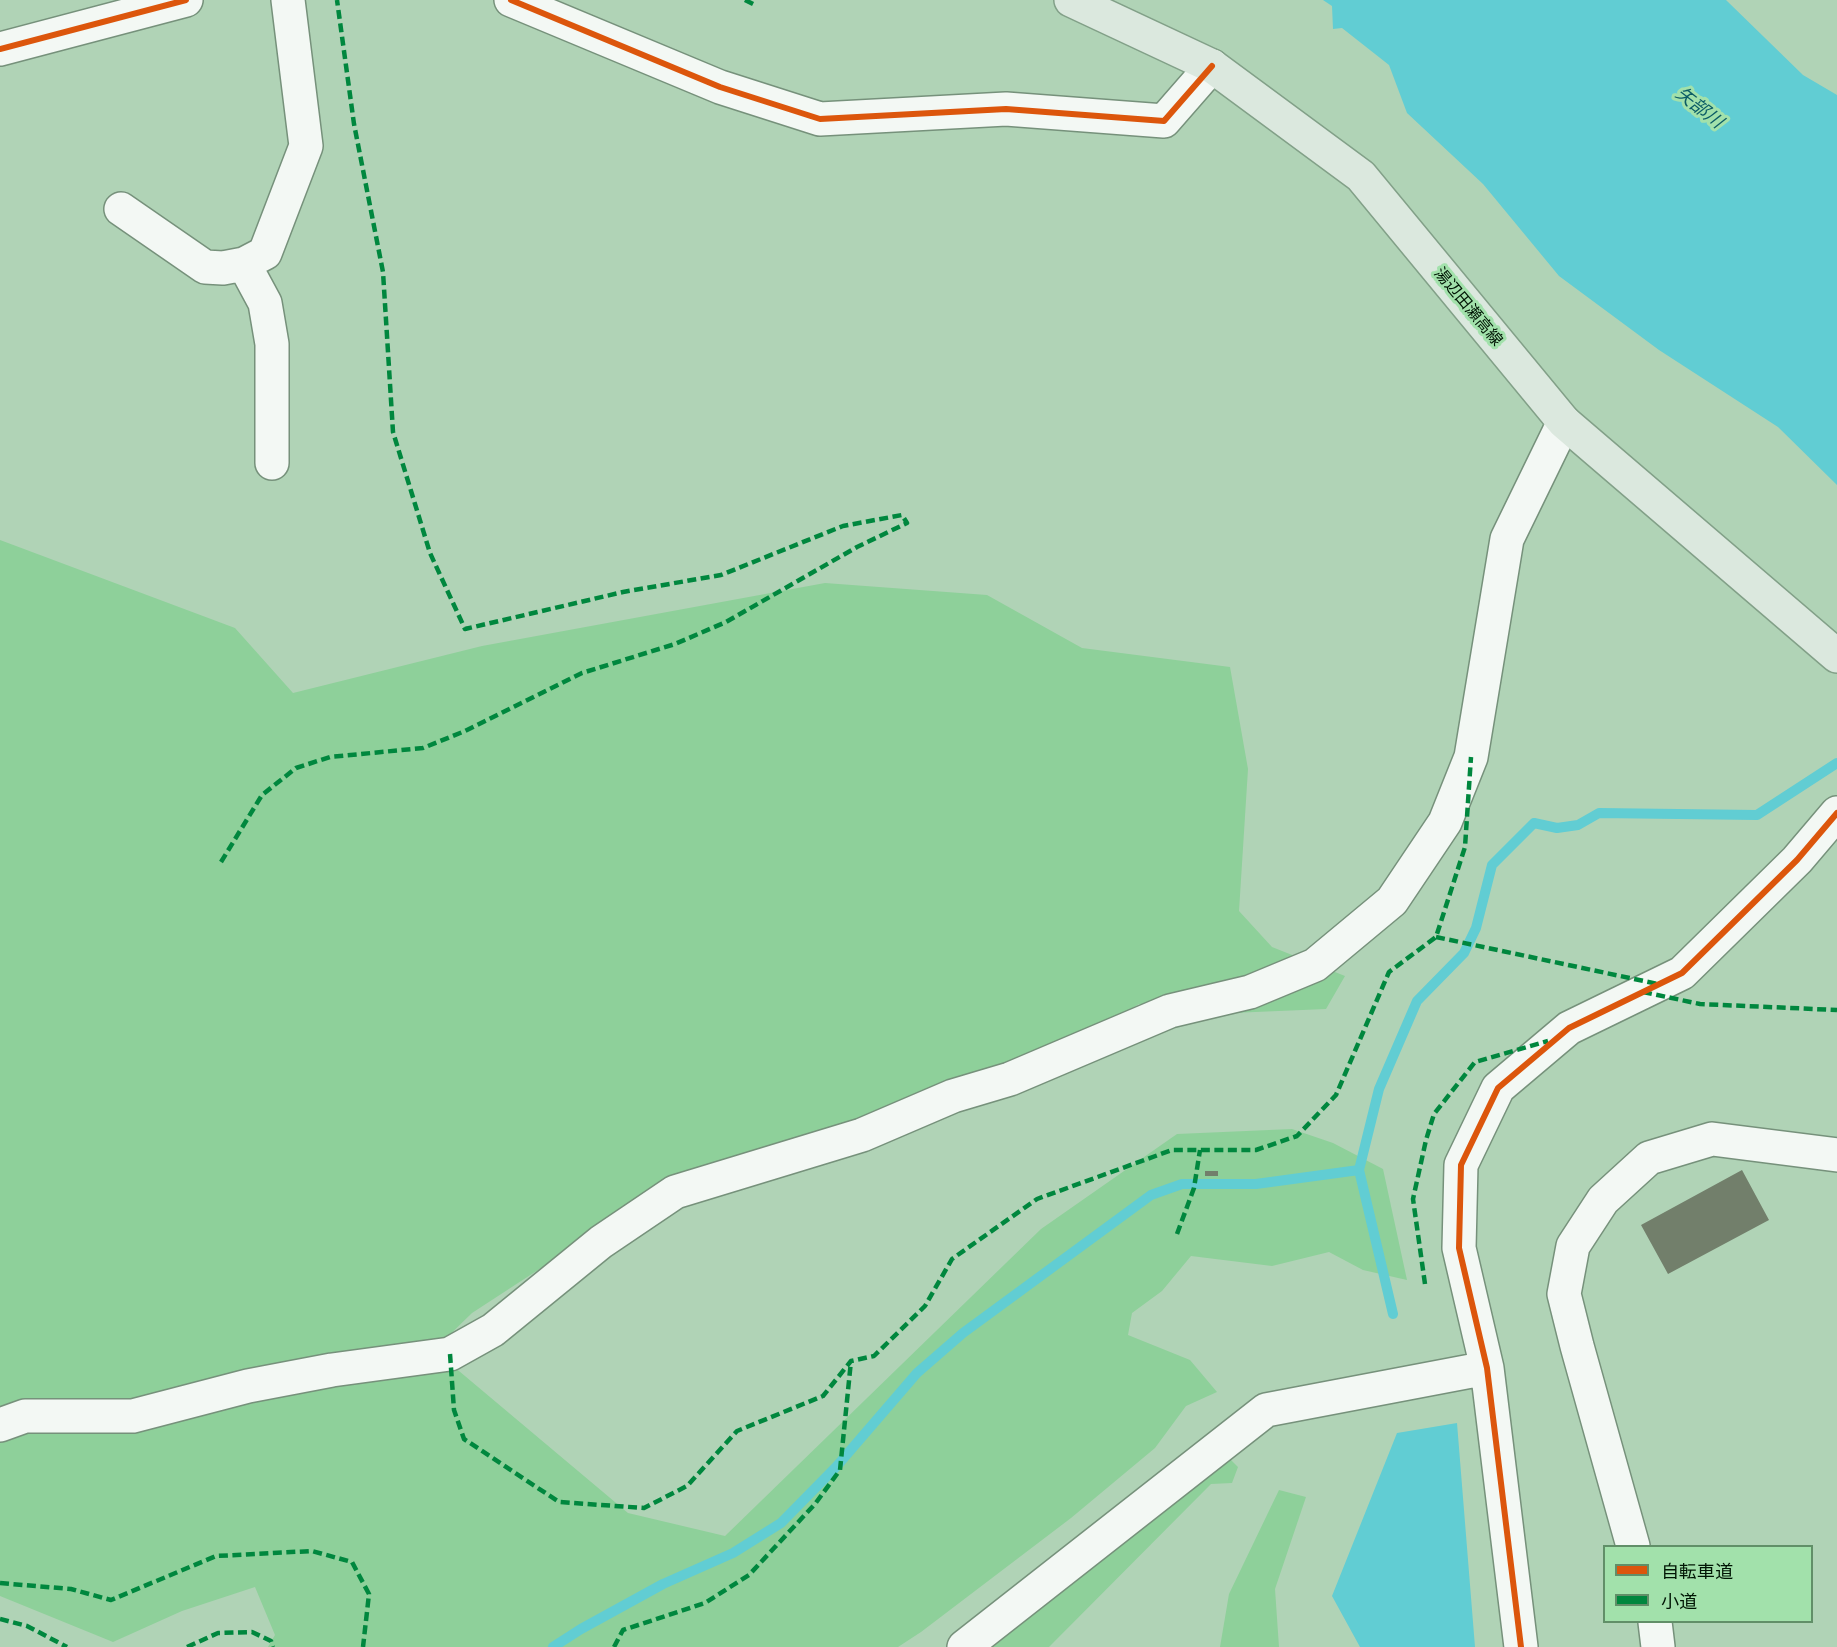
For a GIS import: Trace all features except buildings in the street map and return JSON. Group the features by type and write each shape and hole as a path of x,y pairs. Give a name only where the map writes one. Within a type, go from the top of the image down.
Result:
{"main road":[{"name":"湯辺田瀬高線","path":"1071,0 1212,66 1361,176 1564,422 1837,656"}],"street":[{"path":"0,49 186,0"},
{"path":"121,209 205,267 224,268 244,264 265,253 306,146 288,0"},
{"path":"511,0 720,87 820,119 1006,110 1164,121 1212,66"},
{"path":"244,264 265,303 272,345 272,463"},
{"path":"0,1425 25,1416 133,1416 248,1386 332,1370 450,1354 493,1330 601,1242 675,1192 862,1135 953,1096 1010,1079 1170,1011 1250,992 1315,965 1392,901 1445,822 1471,757 1507,539 1564,422"},
{"path":"1521,1647 1487,1368 1459,1248 1461,1165 1498,1088 1569,1028 1682,972 1797,860 1837,813"},
{"path":"1633,1545 1564,1294 1573,1246 1603,1200 1649,1158 1712,1139 1837,1155"},
{"path":"964,1647 1266,1410 1487,1368"},
{"path":"1654,1623 1658,1647"}],"green space":[{"path":"0,540 235,628 293,693 482,646 825,583 987,595 1082,648 1230,667 1248,769 1239,911 1272,947 1345,976 1326,1009 1208,1014 1139,1004 975,1099 607,1225 472,1313 434,1350 628,1513 725,1536 1041,1229 1177,1134 1292,1129 1333,1143 1383,1169 1407,1280 1363,1270 1329,1252 1272,1266 1191,1256 1162,1291 1132,1313 1128,1335 1190,1360 1217,1392 1186,1406 1155,1448 1071,1518 898,1647 268,1647 275,1635 255,1587 182,1611 113,1642 0,1596"},
{"path":"1224,1453 1238,1467 1232,1483 1211,1484 1049,1647 986,1647"},
{"path":"1279,1490 1306,1497 1275,1589 1279,1647 1220,1647 1229,1594"}],"water":[{"name":"矢部川","path":"1323,0 1726,0 1803,75 1837,95 1837,485 1778,427 1659,350 1559,276 1483,184 1407,113 1389,65 1342,28 1333,29 1332,6"},
{"path":"1457,1423 1475,1647 1360,1647 1332,1596 1397,1433"}],"waterway":[{"path":"553,1647 663,1584 733,1553 781,1523 836,1467 917,1373 963,1333 1151,1195 1182,1184 1256,1184 1359,1170 1379,1089 1417,1001 1464,953 1476,928 1492,865 1534,823 1557,828 1578,825 1599,813 1757,815 1837,763"},
{"path":"1359,1170 1393,1314"}],"marked path":[{"path":"221,862 262,795 296,768 330,757 423,748 465,731 582,673 675,644 726,622 857,547 907,523 902,515 843,526 721,575 623,592 465,629 430,553 393,432 383,272 354,124 337,0"},
{"path":"745,0 757,6"},
{"path":"450,1354 454,1410 464,1439 559,1502 644,1508 687,1486 737,1431 823,1396 851,1361 874,1356 925,1306 952,1259 1037,1199 1172,1150 1256,1150 1297,1136 1336,1095 1389,972 1436,937 1465,847 1471,757"},
{"path":"1436,937 1658,984"},
{"path":"1643,992 1700,1004 1837,1010"},
{"path":"1425,1284 1413,1199 1434,1114 1475,1062 1548,1041"},
{"path":"1177,1234 1194,1188 1200,1150"},
{"path":"614,1647 623,1630 705,1603 749,1575 815,1504 840,1470 851,1361"},
{"path":"0,1583 71,1589 111,1600 216,1556 312,1551 352,1562 369,1594 363,1647"},
{"path":"0,1619 27,1626 67,1647"},
{"path":"187,1647 218,1633 252,1632 271,1641 273,1647"}],"cycle path":[{"path":"0,49 186,0"},
{"path":"511,0 720,87 820,119 1006,109 1164,121 1212,66"},
{"path":"1521,1647 1487,1368 1459,1248 1461,1165 1498,1088 1569,1028 1682,973 1797,860 1837,813"}]}
